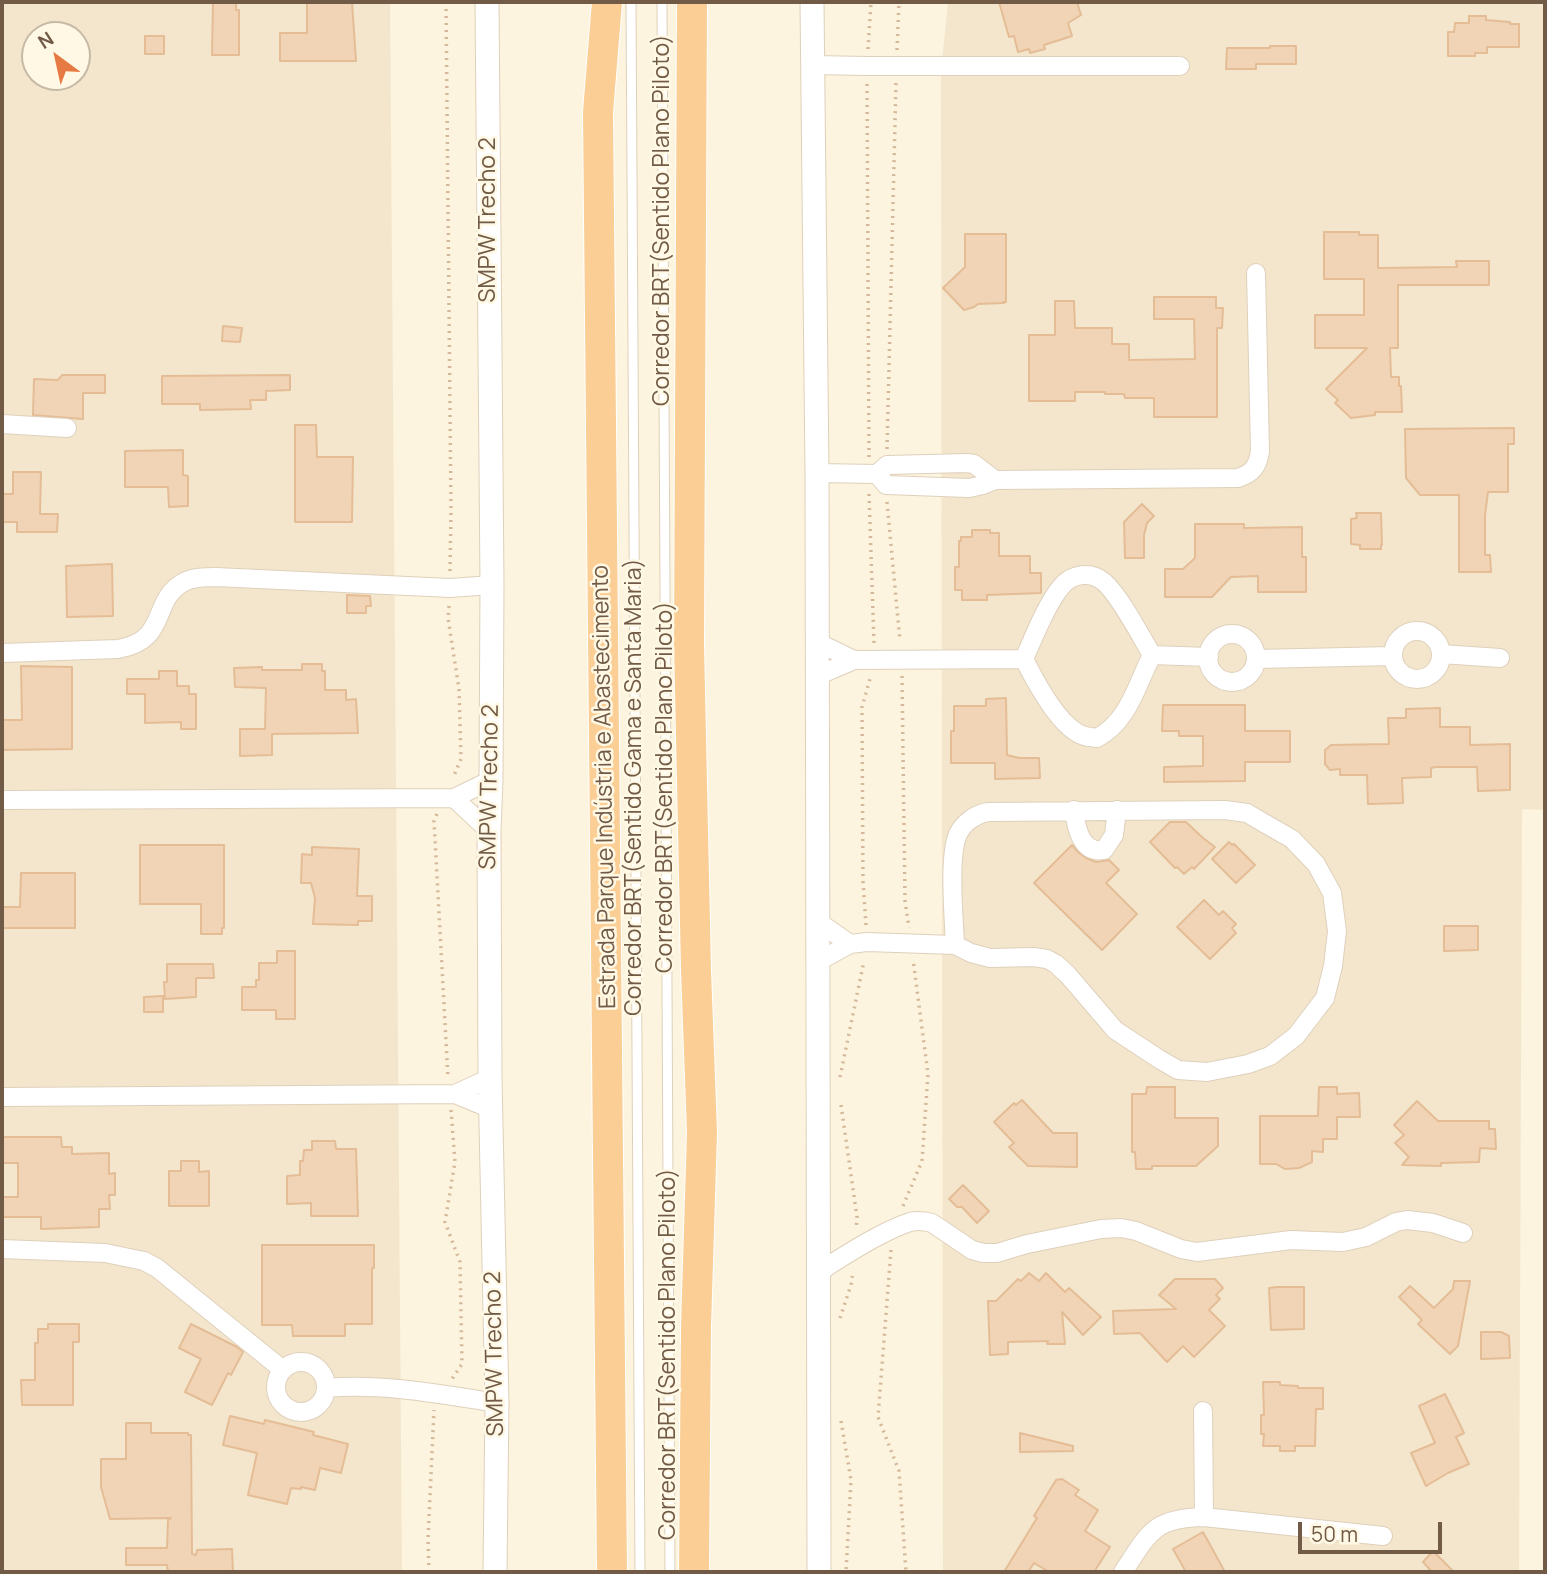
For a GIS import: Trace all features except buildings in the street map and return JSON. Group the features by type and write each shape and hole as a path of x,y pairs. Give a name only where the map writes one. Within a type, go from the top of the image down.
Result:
{"highway":[{"path":"588,2 598,112"},
{"name":"Estrada Parque Indústria e Abastecimento","path":"607,2 598,112 612,1572"},
{"path":"692,2 689,643 702,1132 696,1326 694,1572"},
{"path":"693,41 698,2"}],"street":[{"name":"SMPW Trecho 2","path":"487,2 492,585 490,1078 497,1403 495,1572"},
{"path":"812,2 817,473 819,1572"},
{"path":"813,65 1180,66"},
{"path":"817,473 880,474 969,488 995,480 1238,478 1253,471 1258,461 1260,441 1256,273"},
{"path":"2,424 67,428"},
{"path":"1024,659 1062,584 1075,576 1087,574 1103,581 1114,593 1152,654"},
{"path":"2,653 118,649 132,646 148,637 168,596 182,583 196,578 450,588 492,585"},
{"path":"1420,631 1435,639 1441,654 1440,663 1430,676 1413,680 1398,672 1392,656 1397,640 1411,632 1420,631"},
{"path":"1237,635 1245,638 1255,651 1255,667 1244,679 1227,681 1213,673 1209,657 1210,649 1221,637 1237,635"},
{"path":"817,642 854,660 1024,659"},
{"path":"1024,659 1037,683 1065,722 1076,733 1097,738 1110,729 1122,715 1152,654"},
{"path":"1152,654 1209,657"},
{"path":"1441,654 1500,658"},
{"path":"1256,659 1392,656"},
{"path":"817,676 854,660"},
{"path":"2,800 454,798 491,780"},
{"path":"454,798 489,831"},
{"path":"1074,810 1083,841 1098,851 1104,850 1114,835 1117,810"},
{"path":"817,962 859,943 955,945 990,958 1047,959 1068,975 1115,1030 1178,1070 1207,1072 1248,1064 1270,1056 1296,1036 1325,998 1333,966 1337,931 1332,893 1316,864 1292,839 1247,813 1224,810 988,812 981,813 963,826 955,845 955,945"},
{"path":"817,921 859,943"},
{"path":"455,1094 490,1078"},
{"path":"2,1097 455,1094 491,1109"},
{"path":"817,1273 855,1250 913,1221 932,1223 972,1250 983,1253 997,1253 1101,1229 1121,1228 1136,1231 1181,1249 1196,1251 1291,1240 1343,1242 1366,1237 1406,1220 1433,1223 1463,1233"},
{"path":"2,1249 105,1253 144,1261 157,1268 283,1370"},
{"path":"298,1362 314,1366 321,1372 326,1388 319,1404 304,1412 288,1408 281,1402 276,1386 283,1370 298,1362"},
{"path":"326,1388 372,1386 497,1403"},
{"path":"1203,1411 1204,1517"},
{"path":"1123,1572 1147,1535 1173,1519 1204,1517 1383,1536"}],"lane":[{"name":"Corredor BRT(Sentido Gama e Santa Maria)","path":"631,2 640,1572"},
{"name":"Corredor BRT(Sentido Plano Piloto)","path":"662,2 670,1572"}],"path":[{"path":"871,2 867,66 880,474 901,659 905,901 928,1074 922,1161 892,1230 878,1417 898,1471 906,1572"},
{"path":"838,1088 859,943 863,881 862,707 874,661 899,2"},
{"path":"840,1101 857,1217 851,1285 840,1319"},
{"path":"840,1416 851,1480 846,1572"}],"shaded area":[{"path":"2,2 390,2 402,1572 2,1572"},
{"path":"948,2 1545,2 1545,810 1522,809 1519,1572 943,1572 941,71"}]}
